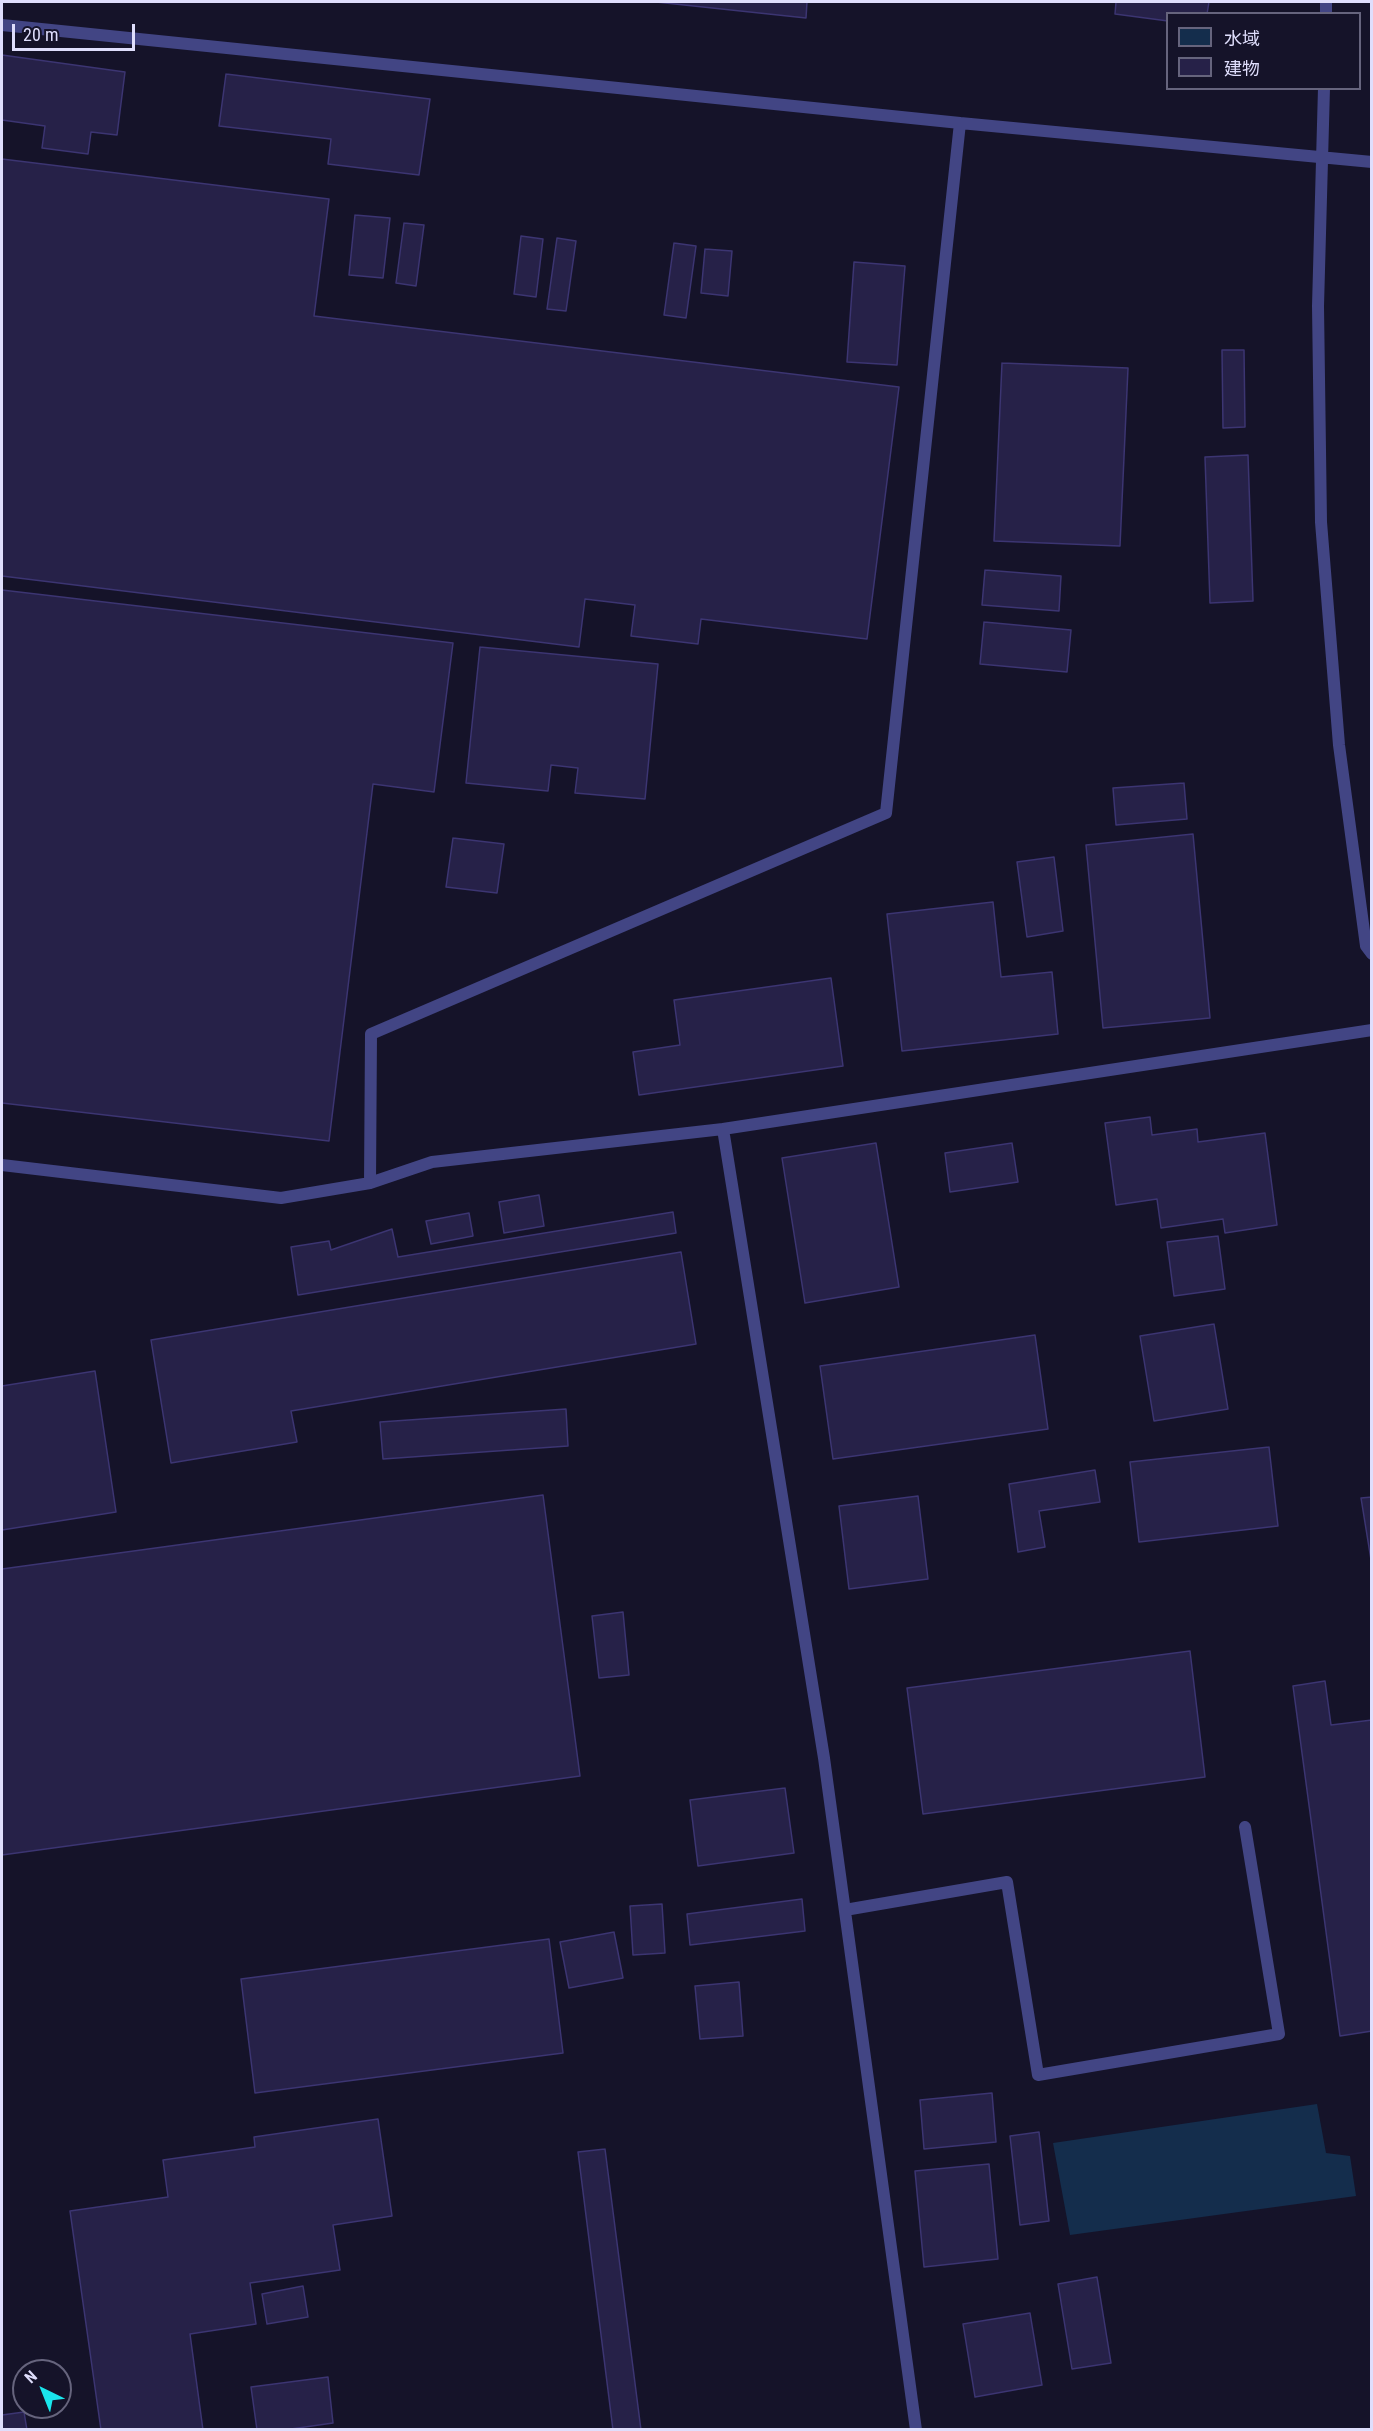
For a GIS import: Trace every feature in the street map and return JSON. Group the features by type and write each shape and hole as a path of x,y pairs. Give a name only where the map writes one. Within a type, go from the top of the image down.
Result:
{"lane":[{"path":"2,25 960,123 1371,162"},
{"path":"1324,90 1318,306 1321,522 1339,745 1366,946 1371,954"},
{"path":"370,1183 371,1034 886,813 960,123"},
{"path":"2,1165 281,1198 370,1183 432,1162 723,1129 1371,1030"},
{"path":"723,1129 824,1758 916,2430"},
{"path":"845,1910 1007,1882 1038,2075 1279,2034 1245,1827"}],"water":[{"path":"1317,2104 1326,2153 1350,2156 1356,2196 1070,2235 1053,2143"}],"building":[{"path":"656,2 807,2 806,18"},
{"path":"1116,2 1209,2 1207,12 1166,12 1166,21 1115,14"},
{"path":"2,55 125,72 117,135 91,132 88,154 42,148 45,126 2,120"},
{"path":"226,74 430,99 419,175 328,164 331,139 219,126"},
{"path":"2,159 329,199 314,316 899,387 867,639 701,619 698,644 631,636 635,605 585,599 579,647 2,576"},
{"path":"355,215 390,218 383,278 349,275"},
{"path":"404,223 424,225 416,286 396,283"},
{"path":"521,236 543,239 536,297 514,294"},
{"path":"557,238 576,241 566,311 547,309"},
{"path":"674,243 696,246 686,318 664,315"},
{"path":"705,249 732,251 728,296 701,293"},
{"path":"854,262 905,266 897,365 847,362"},
{"path":"1222,350 1244,350 1245,427 1223,428"},
{"path":"1002,363 1128,368 1120,546 994,541"},
{"path":"1248,455 1253,601 1210,603 1205,457"},
{"path":"985,570 1061,576 1059,611 982,605"},
{"path":"2,590 453,643 434,792 373,784 329,1141 2,1103"},
{"path":"984,622 1071,630 1067,672 980,664"},
{"path":"480,647 658,664 645,799 575,793 578,768 551,765 548,791 466,783"},
{"path":"1184,783 1187,819 1116,825 1113,788"},
{"path":"1193,834 1210,1018 1103,1028 1086,845"},
{"path":"453,838 504,844 497,893 446,887"},
{"path":"1054,857 1063,931 1027,937 1017,862"},
{"path":"993,902 1001,977 1052,972 1058,1034 902,1051 887,914"},
{"path":"831,978 843,1066 639,1095 633,1052 680,1045 674,1000"},
{"path":"1150,1117 1152,1135 1197,1129 1198,1142 1265,1133 1277,1225 1225,1233 1223,1219 1161,1228 1157,1199 1116,1205 1105,1123"},
{"path":"876,1143 899,1287 805,1303 782,1158"},
{"path":"1012,1143 1018,1182 950,1192 945,1153"},
{"path":"539,1195 544,1226 504,1233 499,1202"},
{"path":"673,1212 676,1233 298,1295 291,1247 329,1241 331,1250 392,1229 398,1257"},
{"path":"469,1213 473,1236 431,1244 426,1221"},
{"path":"1218,1236 1225,1289 1174,1296 1167,1242"},
{"path":"681,1252 696,1344 291,1411 297,1442 171,1463 151,1340"},
{"path":"1214,1324 1228,1409 1154,1421 1140,1336"},
{"path":"1035,1335 1048,1429 833,1459 820,1366"},
{"path":"95,1371 116,1512 2,1530 2,1386"},
{"path":"566,1409 568,1446 383,1459 380,1422"},
{"path":"1269,1447 1278,1526 1139,1542 1130,1462"},
{"path":"1095,1470 1100,1502 1039,1511 1045,1547 1018,1552 1009,1484"},
{"path":"543,1495 580,1776 2,1855 2,1569"},
{"path":"918,1496 928,1579 849,1589 839,1506"},
{"path":"1372,1497 1372,1566 1361,1498"},
{"path":"623,1612 629,1675 599,1678 592,1616"},
{"path":"1190,1651 1205,1777 923,1814 907,1688"},
{"path":"1325,1681 1331,1725 1372,1720 1372,2031 1340,2036 1293,1686"},
{"path":"785,1788 794,1853 698,1866 690,1800"},
{"path":"802,1899 805,1931 690,1945 687,1914"},
{"path":"662,1904 665,1953 633,1955 630,1906"},
{"path":"614,1932 623,1978 569,1988 560,1942"},
{"path":"549,1939 563,2053 255,2093 241,1979"},
{"path":"739,1982 743,2036 700,2039 695,1986"},
{"path":"992,2093 996,2142 924,2149 920,2100"},
{"path":"378,2119 392,2216 333,2225 340,2270 250,2283 256,2324 190,2334 203,2430 101,2430 70,2211 168,2197 163,2160 255,2147 254,2137"},
{"path":"1039,2132 1049,2221 1020,2225 1010,2136"},
{"path":"605,2149 641,2430 613,2430 578,2152"},
{"path":"989,2164 998,2259 924,2267 915,2171"},
{"path":"1097,2277 1111,2363 1072,2369 1058,2284"},
{"path":"303,2286 308,2317 267,2324 262,2294"},
{"path":"1030,2313 1042,2385 975,2397 963,2324"},
{"path":"328,2377 333,2423 284,2430 257,2430 251,2387"},
{"path":"12,2414 12,2419 25,2419 27,2430 2,2430 2,2415"}]}
